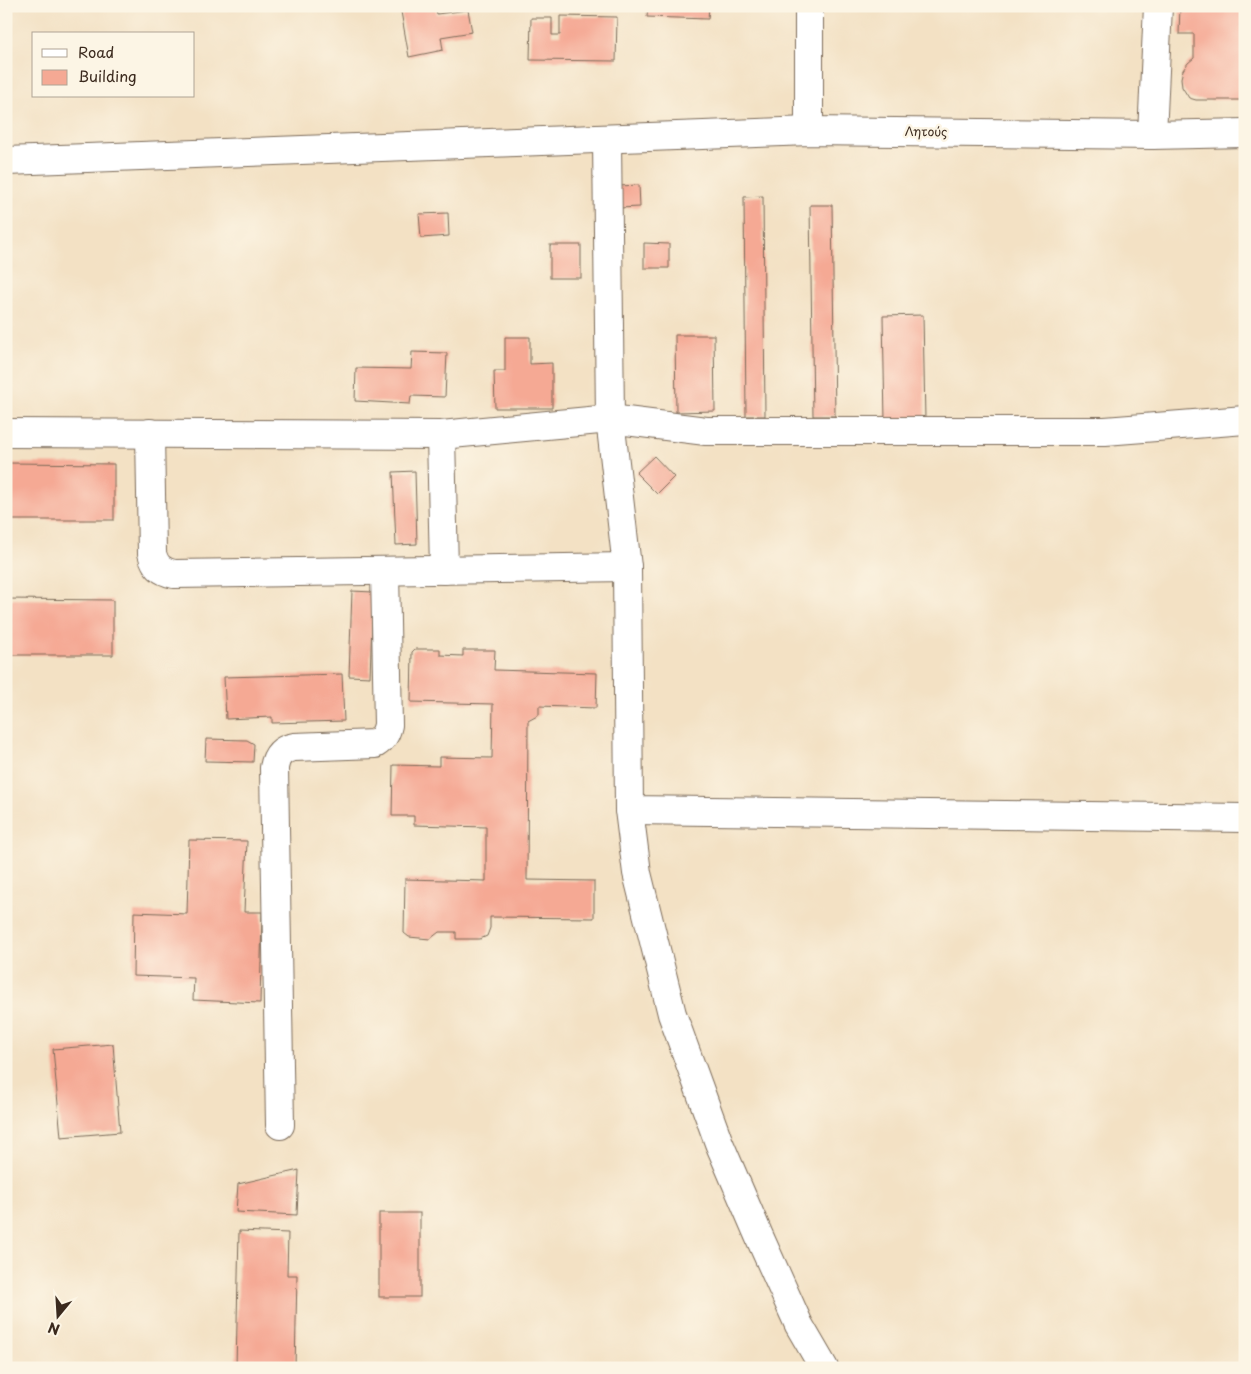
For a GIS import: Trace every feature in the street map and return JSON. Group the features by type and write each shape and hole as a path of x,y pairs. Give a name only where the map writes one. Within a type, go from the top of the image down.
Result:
{"street":[{"path":"809,6 809,131"},
{"path":"1152,135 1158,6"},
{"name":"Λητούς","path":"6,161 809,131 1152,135 1245,133"},
{"path":"607,139 610,419 626,567 629,810 637,873 672,1014 719,1143 799,1325 824,1368"},
{"path":"6,432 441,435 610,419 706,431 1105,431 1245,420"},
{"path":"150,433 152,553 154,561 159,568 166,572 174,574 626,567"},
{"path":"441,435 444,570"},
{"path":"280,1125 275,760 286,748 367,746 382,740 388,725 385,570"},
{"path":"629,810 1245,818"}],"building":[{"path":"400,6 435,6 437,14 468,10 472,32 441,37 443,50 409,57"},
{"path":"648,6 709,6 708,19 647,17"},
{"path":"1180,6 1243,6 1245,100 1196,100 1189,98 1182,87 1181,78 1183,70 1194,58 1194,34 1179,34"},
{"path":"560,16 617,17 616,61 530,60 531,18 552,18 552,35 560,35"},
{"path":"639,185 640,207 619,208 618,186"},
{"path":"763,196 765,416 746,416 744,197"},
{"path":"810,205 832,205 835,416 813,416"},
{"path":"448,213 449,236 421,238 419,214"},
{"path":"644,243 669,244 669,268 644,268"},
{"path":"550,245 581,245 581,278 550,278"},
{"path":"923,315 925,420 885,421 883,316"},
{"path":"675,335 714,335 715,411 676,412"},
{"path":"505,337 530,337 530,364 552,363 552,408 495,408 494,371 505,371"},
{"path":"412,352 447,353 445,397 411,396 410,404 355,401 356,368 411,369"},
{"path":"654,456 674,477 657,494 636,473"},
{"path":"6,463 114,464 114,520 6,520"},
{"path":"415,471 417,544 396,545 393,472"},
{"path":"352,591 373,592 370,677 349,676"},
{"path":"6,599 113,600 113,655 6,655"},
{"path":"415,649 440,649 440,655 463,656 463,650 495,650 494,670 597,673 596,708 539,706 539,715 528,721 527,880 594,881 594,918 490,917 490,928 487,936 480,939 456,939 456,932 439,932 430,939 409,937 404,933 405,879 486,881 486,827 414,825 414,816 392,816 393,765 439,766 439,757 492,758 493,704 411,702 412,652"},
{"path":"342,674 344,721 272,723 272,717 226,719 224,677"},
{"path":"206,739 247,740 254,744 253,762 205,761"},
{"path":"189,840 247,841 244,912 262,912 260,1003 193,1000 194,978 133,976 134,912 187,914"},
{"path":"113,1044 120,1132 61,1137 53,1049"},
{"path":"299,1170 297,1215 236,1212 238,1184"},
{"path":"379,1213 420,1213 420,1297 379,1297"},
{"path":"239,1231 288,1233 287,1275 297,1275 295,1368 236,1368"}]}
